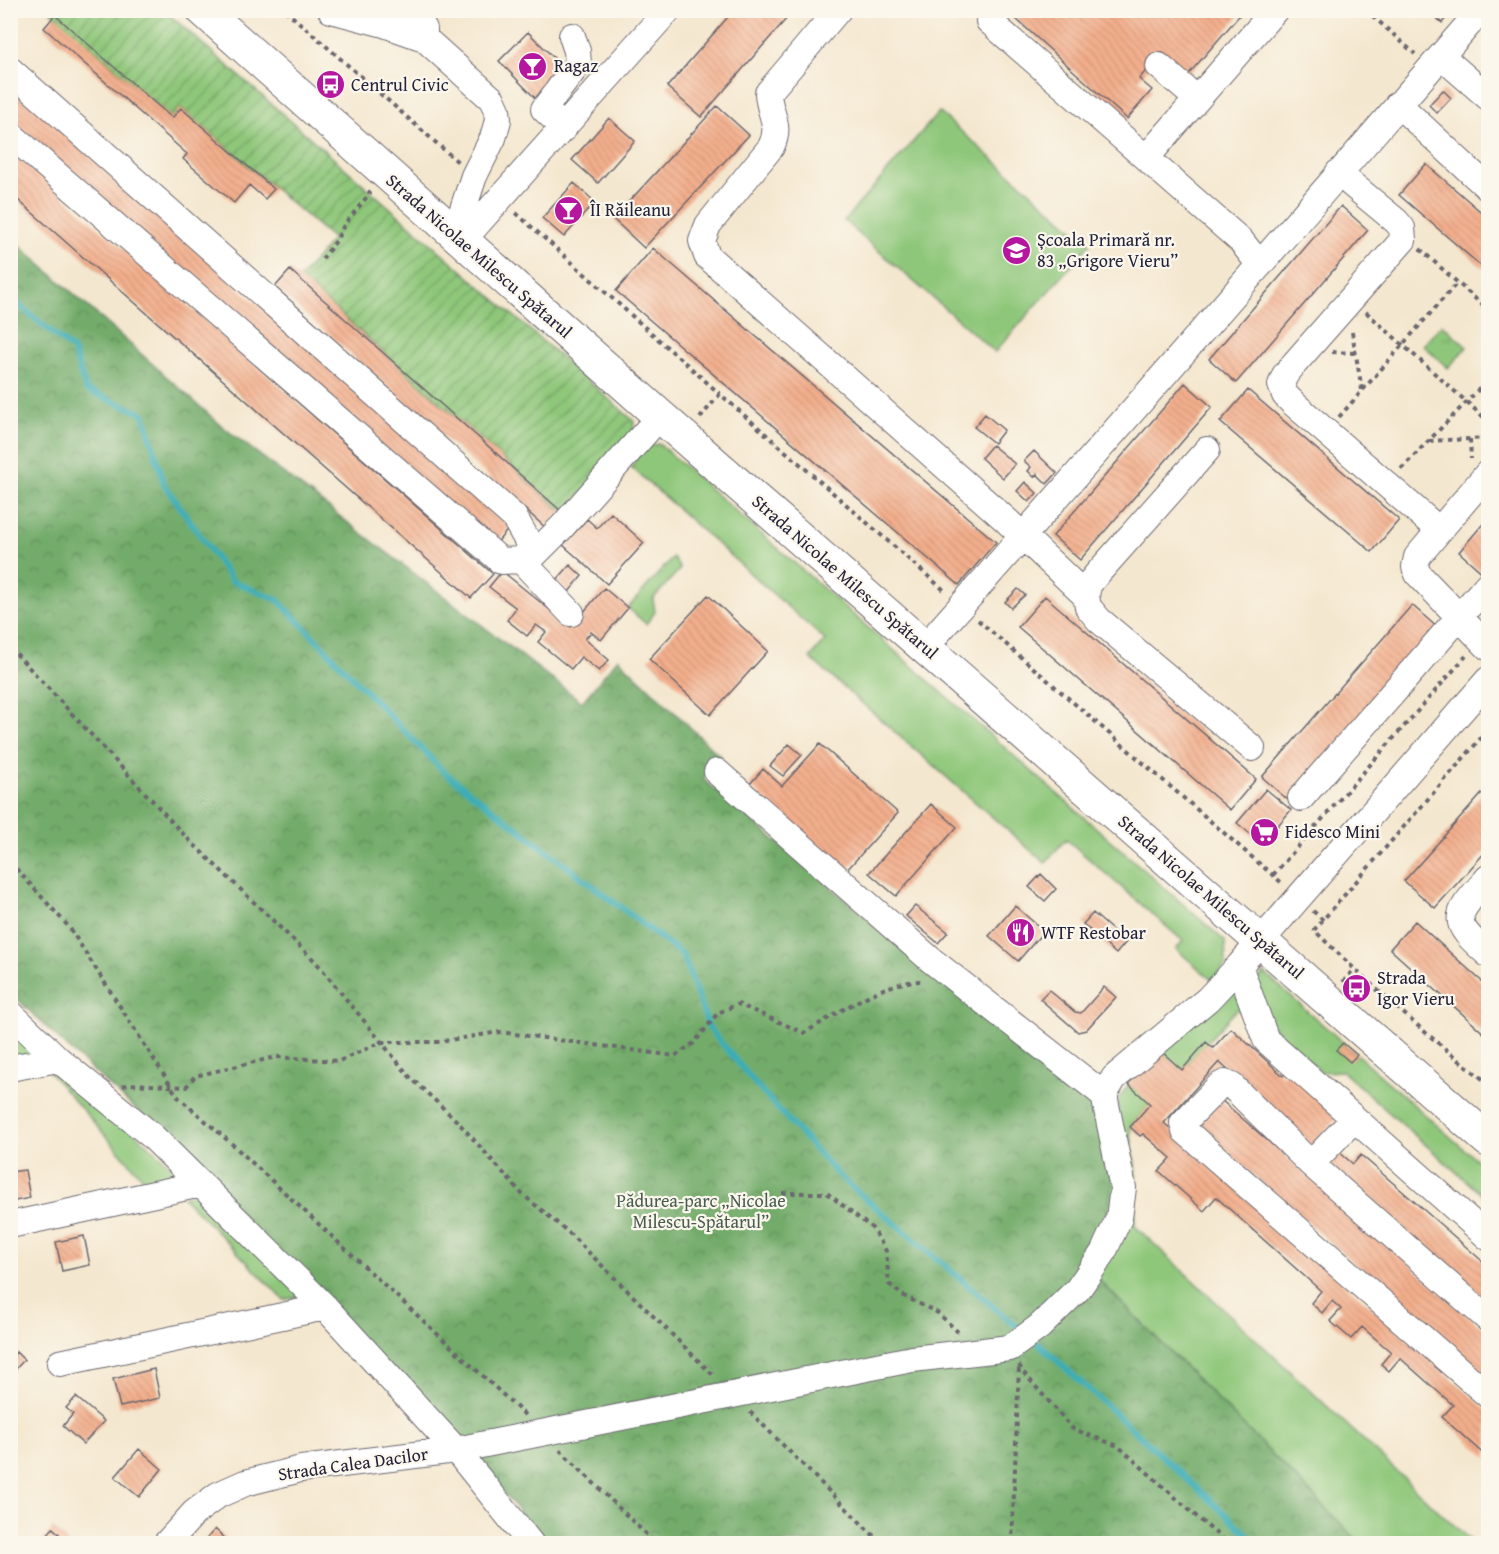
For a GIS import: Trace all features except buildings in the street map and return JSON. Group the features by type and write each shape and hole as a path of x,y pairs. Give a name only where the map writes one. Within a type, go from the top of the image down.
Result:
{"main road":[{"name":"Strada Nicolae Milescu Spătarul","path":"203,10 672,427 1488,1140"}],"street":[{"path":"331,10 384,24 424,38 492,99 498,120 493,138 474,176 460,218 462,241"},
{"path":"413,10 424,29 424,38"},
{"path":"462,241 668,10"},
{"path":"838,10 768,93 776,125 776,136 771,147 708,225 702,241 707,256 1024,537 1086,596"},
{"path":"998,10 989,21 1241,241 1260,265"},
{"path":"1146,158 1275,10"},
{"path":"925,647 1024,537 1481,10"},
{"path":"564,128 544,109 578,64 572,36"},
{"path":"1442,56 1488,97"},
{"path":"1159,66 1197,99"},
{"path":"10,70 514,517 528,557 571,613"},
{"path":"1398,104 1488,188"},
{"path":"10,134 501,561 528,557 672,427"},
{"path":"1338,173 1396,221 1402,228 1403,240 1294,364 1285,375 1281,386 1285,395 1294,404 1439,530"},
{"path":"1207,450 1088,585 1086,596 1088,607 1099,620 1252,748"},
{"path":"1484,643 1418,574 1416,567 1417,557 1488,473"},
{"path":"1302,798 1488,584"},
{"path":"1104,1095 1114,1078 1208,999 1239,966 1488,680"},
{"path":"456,1450 912,1359 978,1352 1015,1357 1039,1327 1078,1289 1103,1253 1119,1218 1123,1188 1104,1095 956,980 717,772"},
{"path":"1488,878 1464,906 1460,919 1465,933 1488,954"},
{"path":"1239,966 1266,1040 1488,1237"},
{"name":"Strada Calea Dacilor","path":"10,1013 58,1059 152,1136 325,1307 456,1450 531,1544"},
{"path":"10,1068 58,1059"},
{"path":"1488,1319 1311,1164 1232,1086 1225,1083 1219,1086 1183,1124 1185,1131 1488,1395"},
{"path":"1311,1164 1354,1119"},
{"path":"10,1225 201,1184"},
{"path":"60,1364 325,1307"},
{"name":"Strada Calea Dacilor","path":"166,1544 194,1513 218,1495 245,1482 301,1469 456,1450"}],"path":[{"path":"285,10 474,176"},
{"path":"322,260 344,225 370,193 361,185"},
{"path":"500,199 1323,920"},
{"path":"1403,234 1488,310"},
{"path":"1326,431 1457,283"},
{"path":"1349,302 1402,345 1488,421"},
{"path":"1349,302 1362,390"},
{"path":"1387,484 1488,380"},
{"path":"672,427 720,394"},
{"path":"1428,441 1488,438"},
{"path":"1273,875 1484,643"},
{"path":"10,647 185,836 315,961 410,1077 458,1122 522,1194 568,1233 882,1544"},
{"path":"1488,730 1314,930 1347,963 1449,1053 1488,1083"},
{"path":"10,862 69,927 178,1097 232,1144 543,1432 656,1544"},
{"path":"100,1093 129,1084 186,1087 195,1076 276,1058 339,1061 382,1042 437,1042 500,1032 675,1056 699,1036 717,1015 738,1004 804,1033 874,993 908,981 956,980"},
{"path":"782,1193 827,1194 873,1229 886,1251 889,1284 902,1295 938,1313 978,1352"},
{"path":"1012,1544 1015,1357"},
{"path":"1015,1357 1023,1372 1073,1429 1118,1446 1229,1544"}],"green space":[{"path":"50,11 165,11 634,421 633,434 564,513 300,278 333,239 181,108 172,118"},
{"path":"939,112 1090,244 995,352 844,221"},
{"name":"Pădurea-parc „Nicolae Milescu-Spătarul”","path":"10,237 223,427 582,702 618,658 722,758 703,779 1094,1109 1113,1178 1097,1278 1360,1543 545,1543 476,1459 164,1135 11,993"},
{"path":"1442,324 1467,347 1448,368 1423,345"},
{"path":"659,444 1225,941 1226,964 1213,981 1176,949 1183,941 1066,839 1045,863 810,658 825,640 631,467 643,447"},
{"path":"673,557 680,569 653,599 655,612 646,624 628,608"},
{"path":"1264,973 1488,1170 1488,1200 1342,1071 1321,1072 1279,1033 1264,1014 1254,985"},
{"path":"1232,992 1237,996 1246,1017 1237,1009 1130,1127 1136,1173 1135,1226 1473,1543 1360,1543 1097,1278 1119,1098 1130,1082 1157,1054"},
{"path":"10,1022 33,1046 30,1054 17,1058 11,1053"},
{"path":"63,1068 185,1178 149,1185 49,1072"},
{"path":"194,1193 301,1296 284,1300 183,1197"}],"waterway":[{"path":"10,293 20,306 73,350 86,390 144,414 164,484 232,581 278,600 444,772 683,955 709,1028 759,1088 840,1177 1022,1331"},
{"path":"1039,1344 1258,1544"}],"place":[{"name":"Ragaz","path":"533,66"},
{"name":"Centrul Civic","path":"330,85"},
{"name":"ÎI Răileanu","path":"569,210"},
{"name":"Școala Primară nr. 83 „Grigore Vieru”","path":"1016,250"},
{"name":"Fidesco Mini","path":"1264,832"},
{"name":"WTF Restobar","path":"1020,933"},
{"name":"Strada Igor Vieru","path":"1356,988"}]}
